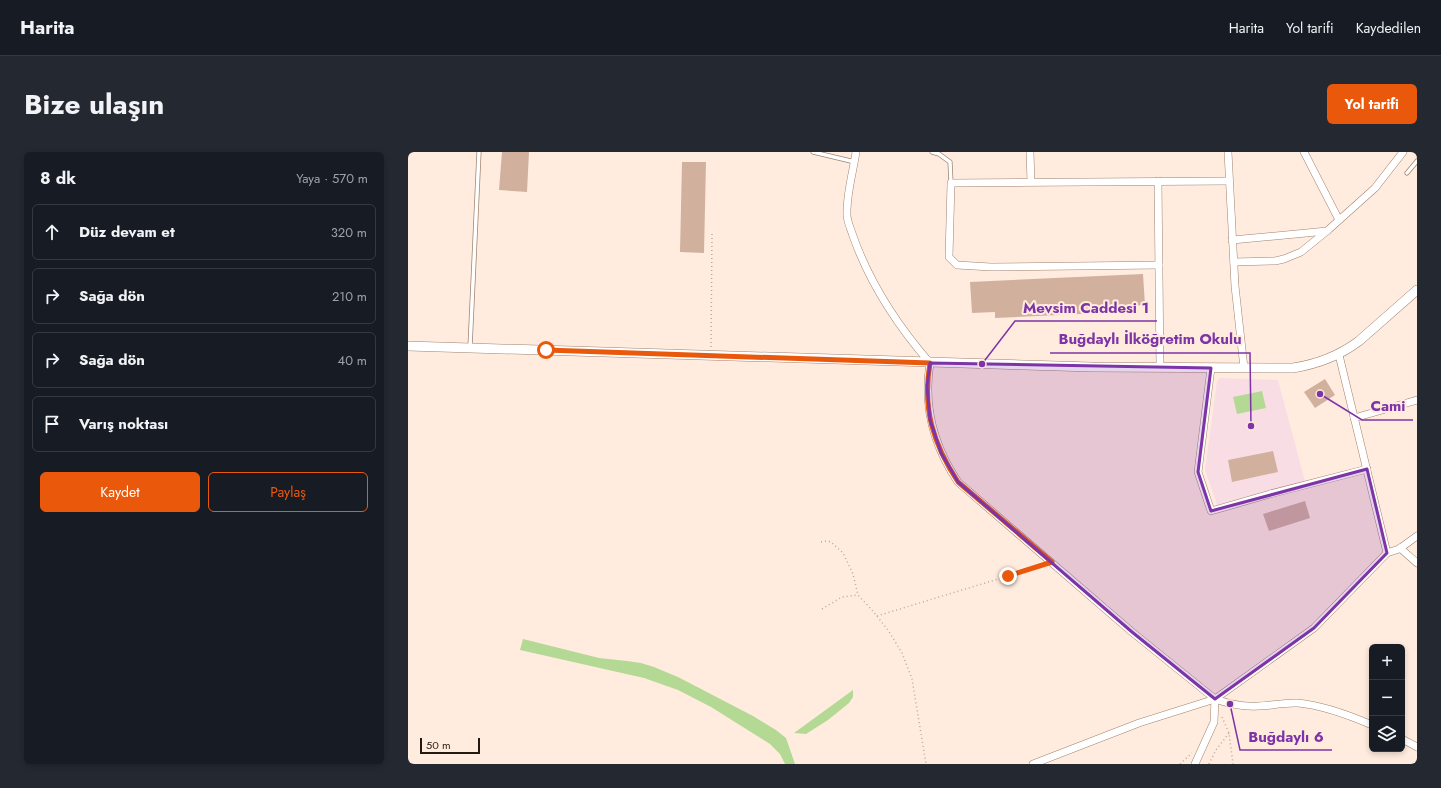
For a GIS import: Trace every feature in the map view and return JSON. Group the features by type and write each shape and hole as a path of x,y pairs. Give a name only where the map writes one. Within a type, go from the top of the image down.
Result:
{"street":[{"path":"856,152 846,214 856,245 869,274 887,306 907,336 930,363 927,386 930,420 937,442 958,482 1132,632 1215,699 1230,704 1248,706 1287,703 1307,704 1369,724"},
{"path":"1030,152 1031,182"},
{"path":"1228,152 1232,240 1244,368"},
{"path":"1304,152 1339,220"},
{"path":"1234,262 1266,262 1284,259 1301,252 1327,231 1374,188 1403,152"},
{"path":"1158,181 1160,367"},
{"path":"1159,265 991,267 957,265 949,257 951,183 1229,181"},
{"path":"1232,240 1327,231"},
{"path":"408,346 930,363 1281,368 1305,366 1328,360 1339,355 1359,342 1417,290"},
{"path":"1339,355 1387,552"},
{"path":"1211,368 1198,472 1211,511 1367,469"},
{"path":"1354,418 1417,400"},
{"path":"1033,764 1139,723 1215,699 1314,628 1387,552 1400,548 1417,536"},
{"path":"1400,548 1417,563"},
{"path":"1195,764 1214,722 1215,699"},
{"path":"1405,741 1417,747"}],"lane":[{"path":"470,348 479,152"},
{"path":"813,152 855,162"},
{"path":"932,152 939,154 950,162 951,183"},
{"path":"1407,173 1417,161"}],"path":[{"path":"711,356 712,233"},
{"path":"821,542 831,542 843,553 853,574 858,595 888,630 898,647 912,679 926,764"},
{"path":"877,616 1052,562"},
{"path":"822,610 842,597 858,595"},
{"path":"1209,764 1216,750 1229,733 1233,764"}],"highlighted area":[{"path":"930,363 1211,368 1198,472 1211,511 1367,469 1387,553 1314,628 1215,699 1132,632 958,482 941,453 930,420 927,386"}],"shaded area":[{"path":"1220,378 1278,380 1305,481 1217,505 1205,470 1217,381"}],"green space":[{"path":"1262,391 1266,408 1237,414 1233,397"},
{"path":"523,639 599,658 641,663 678,677 753,716 776,730 786,738 795,764 785,764 780,754 770,744 711,707 678,690 644,678 520,650"},
{"path":"853,690 853,697 849,703 828,720 806,734 794,733"}],"building":[{"path":"502,152 529,152 527,192 499,190"},
{"path":"682,162 706,162 704,253 680,252"},
{"path":"1143,274 1145,305 1122,306 1122,312 995,318 995,312 972,313 970,282"},
{"path":"1325,379 1335,395 1315,408 1304,392"},
{"path":"1273,451 1278,472 1232,482 1228,460"},
{"path":"1305,501 1310,518 1269,531 1263,514"}],"place":[{"name":"Mevsim Caddesi 1","path":"982,364"},
{"name":"Cami","path":"1320,394"},
{"name":"Buğdaylı İlköğretim Okulu","path":"1251,426"},
{"name":"Buğdaylı 6","path":"1230,704"}],"route":[{"path":"546,350 930,363 927,386 928,409 933,431 946,463 958,482 1052,562 1008,576"}]}
